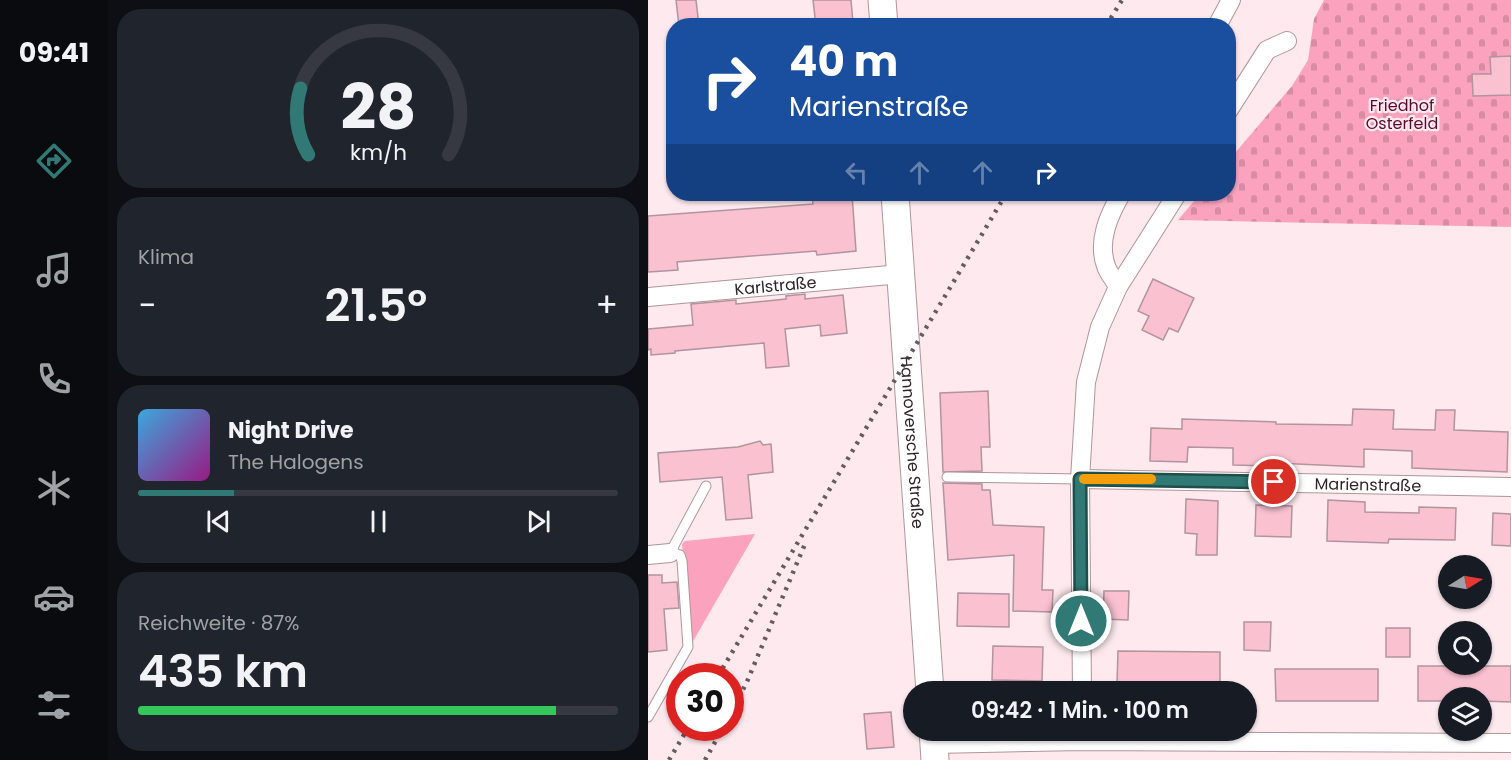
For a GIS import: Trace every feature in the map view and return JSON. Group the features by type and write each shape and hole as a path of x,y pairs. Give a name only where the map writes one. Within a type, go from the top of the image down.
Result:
{"street":[{"path":"882,0 883,18"},
{"path":"1221,18 1231,0"},
{"path":"1236,98 1267,50 1287,41"},
{"name":"Hannoversche Straße","path":"896,201 929,681"},
{"path":"1117,201 1110,214 1103,239 1106,266 1118,286"},
{"path":"1082,681 1080,479 1086,382 1100,327 1118,286 1173,201"},
{"name":"Karlstraße","path":"648,297 901,274"},
{"name":"Marienstraße","path":"1080,479 1511,487"},
{"path":"648,555 670,553"},
{"path":"1257,739 1511,743"},
{"path":"934,745 1000,741"}],"lane":[{"path":"947,477 1080,479"},
{"path":"648,717 688,647 682,561 680,555 670,553 706,486"}],"green space":[{"name":"Friedhof Osterfeld","path":"1324,0 1511,0 1511,227 1178,220 1194,201 1236,201 1236,152 1292,86 1308,60 1314,19"},
{"path":"755,534 692,643 682,544 685,541"}],"building":[{"path":"676,0 696,0 698,18 678,18"},
{"path":"813,0 851,0 853,18 815,18"},
{"path":"1511,56 1511,95 1473,96 1472,74 1491,74 1490,57"},
{"path":"813,201 852,201 856,251 817,255 816,251 677,262 678,270 648,272 648,216 813,204"},
{"path":"1153,279 1194,298 1178,332 1169,328 1163,340 1142,330 1149,316 1138,311"},
{"path":"805,294 805,299 843,295 847,333 821,336 820,325 785,329 789,366 766,368 764,343 651,355 651,349 648,350 648,329 693,325 691,304 736,300 736,304 786,299 786,296"},
{"path":"988,391 990,447 981,447 982,471 943,472 940,393"},
{"path":"1353,409 1394,410 1393,429 1435,430 1436,410 1455,410 1454,430 1508,432 1507,472 1412,468 1412,451 1364,449 1364,467 1275,463 1275,466 1233,465 1233,448 1188,447 1187,462 1150,461 1151,428 1182,429 1182,419 1352,425"},
{"path":"760,441 763,445 771,444 773,472 748,475 752,518 726,520 722,477 660,482 658,453 738,447"},
{"path":"943,483 982,484 982,490 990,490 993,525 1044,527 1042,590 1053,590 1052,612 1013,611 1014,555 948,560"},
{"path":"1186,499 1218,501 1217,555 1196,555 1197,534 1185,533"},
{"path":"1328,500 1365,502 1365,512 1419,513 1419,507 1456,508 1455,540 1389,539 1388,543 1327,541"},
{"path":"1256,505 1292,506 1291,537 1255,536"},
{"path":"1493,513 1511,514 1511,546 1492,545"},
{"path":"648,575 662,575 662,583 677,582 679,608 664,609 667,650 648,652"},
{"path":"1104,591 1129,591 1128,620 1103,619"},
{"path":"958,593 1009,594 1009,627 957,626"},
{"path":"1244,622 1271,622 1270,651 1244,650"},
{"path":"1386,628 1410,628 1410,657 1386,657"},
{"path":"993,646 1043,647 1042,681 992,680"},
{"path":"1118,651 1220,652 1220,681 1117,681"},
{"path":"1418,666 1438,666 1438,675 1492,675 1492,666 1511,666 1511,702 1492,701 1492,687 1438,687 1438,701 1418,701"},
{"path":"1275,669 1378,669 1378,701 1276,701"},
{"path":"891,712 894,747 867,749 864,714"}],"railway":[{"path":"1111,18 1122,0"},
{"path":"726,663 1002,201"},
{"path":"744,688 805,544"},
{"path":"669,760 680,741"},
{"path":"705,760 716,741"}],"slow traffic":[{"path":"1084,479 1151,479"}],"route":[{"path":"1081,621 1080,479 1274,482"}]}
